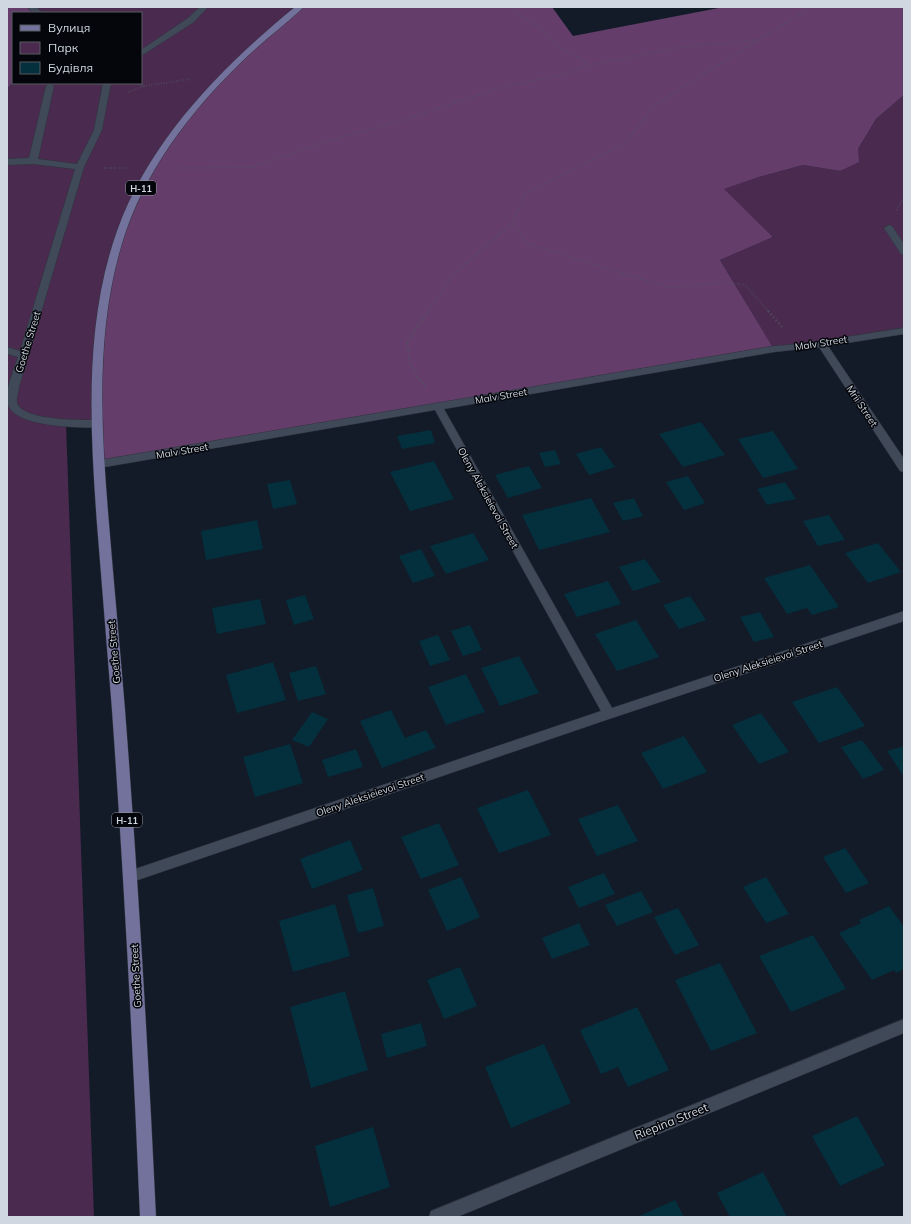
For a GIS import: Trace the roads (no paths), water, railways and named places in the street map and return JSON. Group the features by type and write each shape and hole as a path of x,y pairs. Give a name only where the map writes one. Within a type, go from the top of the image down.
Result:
{"main road":[{"name":"Н-11","path":"98,424 97,365 106,285 122,231 135,198 151,168 177,129 223,77 270,32 300,7"},
{"name":"Goethe Street","path":"98,424 99,464 132,876 148,1217"}],"street":[{"path":"142,53 191,20 204,7"},
{"name":"Goethe Street","path":"98,424 52,421 34,418 18,411 12,402 14,387 80,167 98,130 107,84"},
{"path":"33,162 50,86"},
{"path":"7,162 33,162 80,167"},
{"path":"889,228 904,252"},
{"name":"Malv Street","path":"99,464 774,349 800,347 904,331"},
{"name":"Mrii Street","path":"821,343 904,468"},
{"path":"7,350 24,356"},
{"name":"Oleny Aleksieievoi Street","path":"438,407 609,714"},
{"name":"Oleny Aleksieievoi Street","path":"132,876 609,714 904,616"},
{"name":"Riepina Street","path":"437,1217 904,1026"}]}
